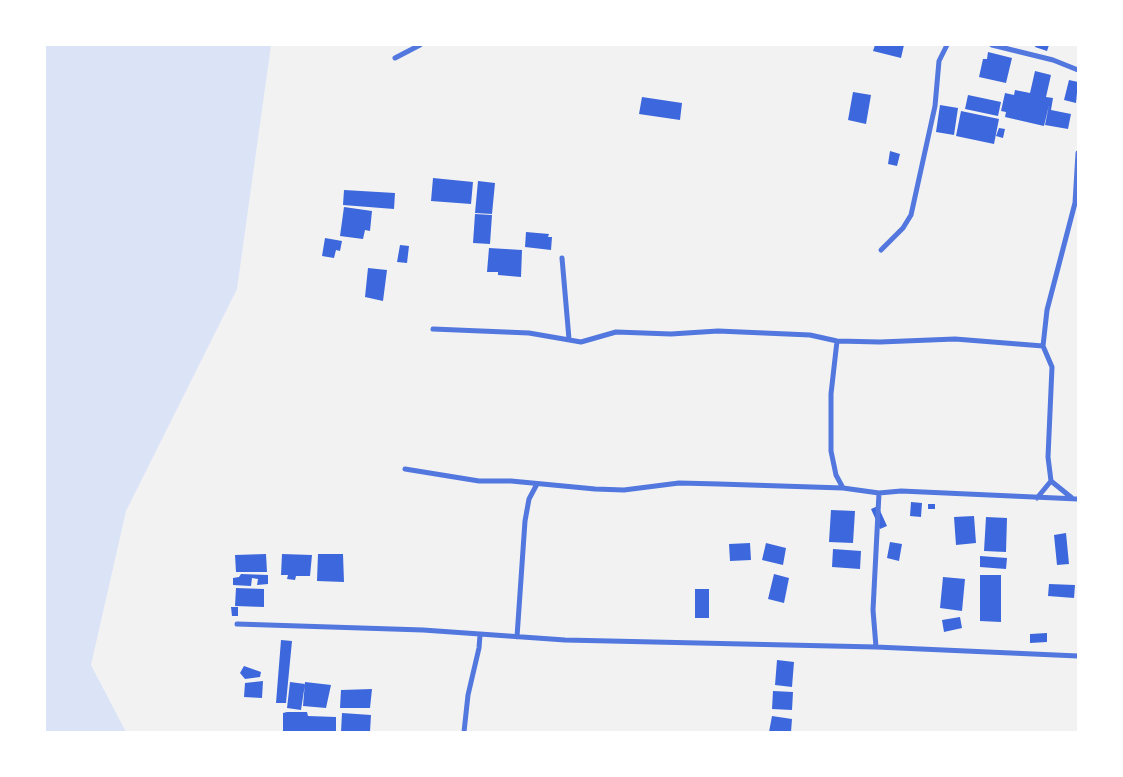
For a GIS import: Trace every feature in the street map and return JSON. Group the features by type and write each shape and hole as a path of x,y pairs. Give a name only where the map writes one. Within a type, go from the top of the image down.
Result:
{"street":[{"path":"395,58 420,45"},
{"path":"881,250 903,228 911,215 935,106 939,60 947,45"},
{"path":"992,45 1053,60 1078,70"},
{"path":"1037,498 1051,481 1048,457 1052,367 1043,346 1047,310 1075,203 1078,153"},
{"path":"562,258 569,339"},
{"path":"433,329 530,333 581,342 616,332 671,334 718,331 810,335 836,341 880,342 955,339 1043,346"},
{"path":"836,341 831,394 831,451 832,464 843,488"},
{"path":"405,469 479,481 511,481 614,490 679,483 843,488 879,493 901,491 1076,499"},
{"path":"1051,481 1076,499"},
{"path":"517,636 524,521 529,500 537,484"},
{"path":"876,647 873,610 879,493"},
{"path":"237,624 423,630 480,635 684,644 876,647 1078,656"},
{"path":"464,732 468,695 480,648 480,635"}],"shaded area":[{"path":"45,45 271,45 237,289 126,511 91,665 126,732 45,732"}],"building":[{"path":"875,45 904,45 901,58 873,51"},
{"path":"1036,45 1049,45 1047,51 1035,47"},
{"path":"988,52 1012,58 1006,83 979,77 983,59 987,59"},
{"path":"1035,71 1051,75 1046,97 1053,98 1051,110 1071,114 1068,129 1045,125 1049,105 1044,126 1005,117 1006,112 1001,111 1005,93 1014,95 1015,90 1030,93"},
{"path":"1069,80 1078,82 1076,103 1064,100"},
{"path":"853,92 871,95 866,124 848,120"},
{"path":"968,95 1001,102 998,116 965,109"},
{"path":"642,97 682,103 680,120 639,114"},
{"path":"940,105 958,108 954,135 936,132"},
{"path":"961,111 999,119 994,144 956,136"},
{"path":"999,128 1005,129 1003,138 996,136"},
{"path":"890,151 900,154 897,166 888,164"},
{"path":"433,178 473,182 471,204 431,201"},
{"path":"478,181 495,183 492,214 475,213"},
{"path":"344,190 395,193 394,209 343,205"},
{"path":"344,207 372,211 370,231 365,230 363,239 340,236"},
{"path":"475,214 492,215 490,244 473,243"},
{"path":"526,232 549,234 548,237 552,237 551,250 525,247"},
{"path":"325,238 342,241 340,251 336,250 334,258 322,256"},
{"path":"400,245 409,246 407,263 397,262"},
{"path":"489,248 522,250 521,277 498,275 498,272 487,272"},
{"path":"368,268 387,270 383,301 365,297"},
{"path":"911,502 922,503 921,517 910,516"},
{"path":"928,504 935,504 935,509 928,509"},
{"path":"878,506 887,526 880,529 871,509"},
{"path":"831,510 855,511 853,543 829,542"},
{"path":"974,516 976,543 956,545 954,517"},
{"path":"986,517 1007,518 1006,552 984,551"},
{"path":"1066,533 1069,564 1057,565 1054,535"},
{"path":"890,542 902,544 899,561 887,558"},
{"path":"750,543 751,560 730,561 729,544"},
{"path":"766,543 786,548 783,565 762,560"},
{"path":"833,549 861,551 860,569 832,567"},
{"path":"266,554 267,572 236,572 235,555"},
{"path":"282,554 312,555 310,576 296,576 295,580 287,579 288,575 281,575"},
{"path":"318,554 343,554 344,582 317,581"},
{"path":"980,556 1007,558 1006,569 980,567"},
{"path":"241,574 268,575 268,584 257,585 258,579 252,578 251,586 233,585 233,578 239,577"},
{"path":"774,574 789,578 784,603 768,599"},
{"path":"980,575 1001,575 1001,622 980,621"},
{"path":"943,577 965,579 962,611 940,608"},
{"path":"1049,584 1075,585 1074,598 1048,596"},
{"path":"236,588 264,589 264,607 235,606"},
{"path":"695,589 709,589 709,618 695,618"},
{"path":"231,607 238,607 238,616 232,616"},
{"path":"960,617 962,628 944,632 942,620"},
{"path":"1047,633 1047,642 1030,643 1030,634"},
{"path":"281,640 292,641 286,703 276,703"},
{"path":"777,660 794,662 792,687 775,685"},
{"path":"244,666 261,672 260,677 245,679 240,673"},
{"path":"263,681 262,698 244,697 245,683"},
{"path":"290,682 305,684 301,710 287,708"},
{"path":"305,682 331,685 326,708 303,706"},
{"path":"372,689 370,708 340,708 341,690"},
{"path":"773,691 793,692 792,710 772,709"},
{"path":"307,712 308,716 336,717 336,732 283,732 283,713"},
{"path":"342,713 371,715 370,732 341,732"},
{"path":"772,716 792,719 791,732 769,732"}]}
